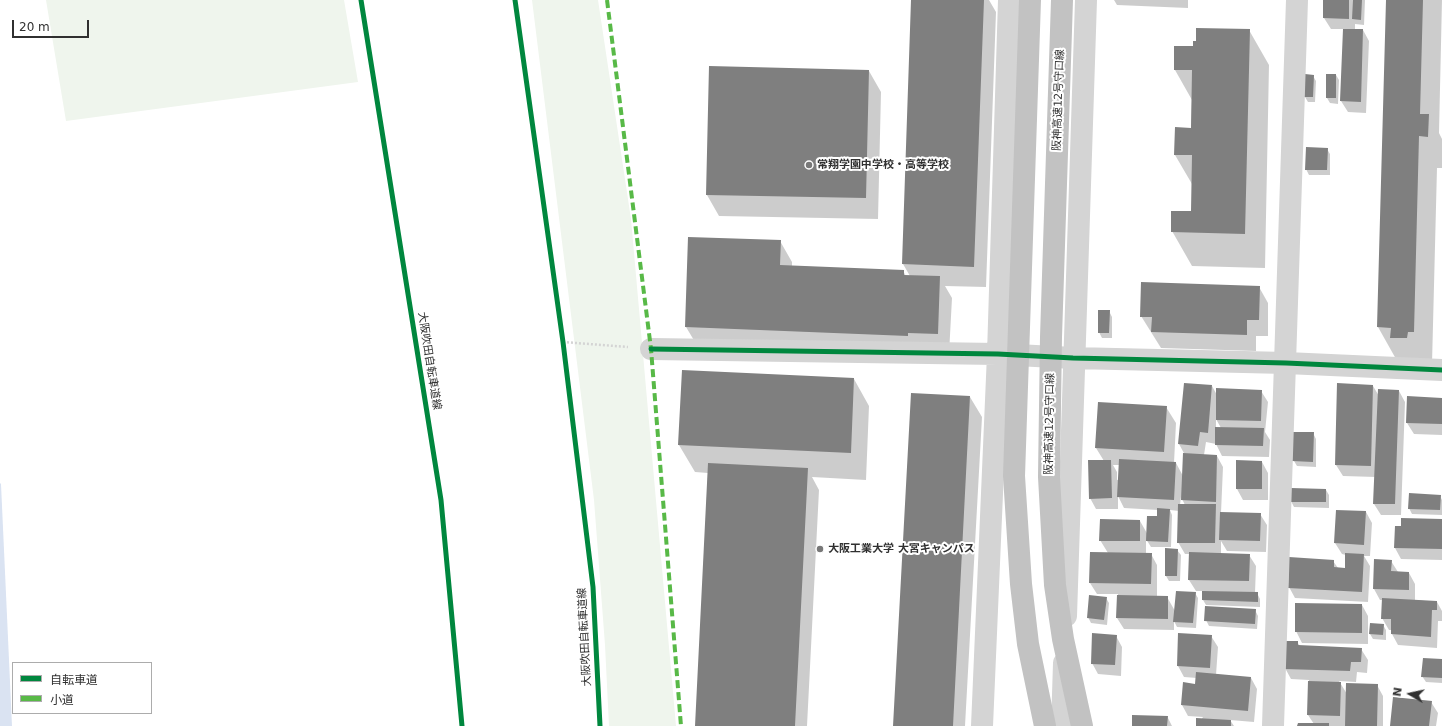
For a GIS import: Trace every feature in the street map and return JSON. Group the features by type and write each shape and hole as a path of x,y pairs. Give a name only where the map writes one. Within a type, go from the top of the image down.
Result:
{"highway":[{"path":"1030,0 1014,476 1021,584 1028,644 1045,726"},
{"name":"阪神高速12号守口線","path":"1062,0 1051,329 1049,477 1055,585 1063,639 1082,726"}],"street":[{"path":"982,726 998,354 1009,0"},
{"path":"1062,726 1086,0"},
{"path":"1273,726 1297,0"},
{"path":"651,349 998,354 1073,358 1286,363 1442,370"}],"path":[{"path":"562,335 564,350"},
{"path":"563,342 651,349"}],"shaded area":[{"path":"46,0 344,0 358,82 66,121"},
{"path":"532,0 598,0 631,219 676,726 609,726 605,645 594,500"}],"water":[{"path":"0,483 1,484 12,726 0,726"}],"building":[{"path":"911,0 984,0 974,267 902,264"},
{"path":"1323,0 1349,0 1349,19 1323,18"},
{"path":"1353,0 1362,0 1361,20 1352,19"},
{"path":"1386,0 1423,0 1420,114 1429,114 1428,137 1419,136 1414,332 1408,332 1407,338 1390,338 1391,328 1377,327"},
{"path":"1196,28 1250,29 1245,234 1171,232 1171,211 1191,211 1192,155 1174,155 1175,127 1191,128 1192,70 1174,70 1174,46 1193,46 1193,41 1196,41"},
{"path":"1343,29 1363,29 1361,102 1340,101"},
{"path":"709,66 869,70 866,198 706,195"},
{"path":"1305,74 1314,75 1313,97 1304,97"},
{"path":"1326,74 1336,74 1336,98 1326,98"},
{"path":"1306,147 1328,148 1327,170 1305,170"},
{"path":"688,237 781,240 780,265 904,270 904,275 940,276 938,334 908,333 908,336 685,327"},
{"path":"1141,282 1260,286 1259,320 1247,320 1247,335 1151,332 1152,317 1140,317"},
{"path":"1098,310 1110,310 1109,333 1098,333"},
{"path":"682,370 854,378 851,453 678,445"},
{"path":"1184,383 1212,385 1208,433 1200,432 1198,446 1178,444"},
{"path":"1337,383 1373,385 1371,466 1335,465"},
{"path":"1216,388 1262,390 1261,421 1216,420"},
{"path":"1378,389 1399,390 1395,504 1373,504"},
{"path":"911,393 970,396 953,726 893,726"},
{"path":"1407,396 1442,398 1442,424 1406,423"},
{"path":"1098,402 1167,406 1164,452 1095,448"},
{"path":"1215,427 1264,428 1263,446 1215,445"},
{"path":"1293,432 1314,432 1313,462 1292,461"},
{"path":"1183,453 1217,455 1216,502 1181,500"},
{"path":"1119,459 1176,462 1174,500 1117,497"},
{"path":"1088,460 1111,460 1112,498 1089,499"},
{"path":"1236,460 1262,461 1262,489 1236,489"},
{"path":"708,463 808,468 795,726 695,726"},
{"path":"1291,488 1326,489 1326,502 1290,502"},
{"path":"1409,493 1441,495 1440,510 1408,509"},
{"path":"1178,504 1216,504 1215,543 1177,543"},
{"path":"1157,508 1170,509 1168,542 1146,541 1147,516 1157,516"},
{"path":"1336,510 1366,511 1364,545 1334,543"},
{"path":"1220,512 1261,513 1260,541 1219,540"},
{"path":"1401,518 1442,519 1442,549 1394,548 1395,526 1401,526"},
{"path":"1100,519 1140,520 1140,541 1099,541"},
{"path":"1165,548 1178,549 1177,576 1165,576"},
{"path":"1090,552 1152,553 1151,584 1089,583"},
{"path":"1189,552 1250,554 1249,581 1188,580"},
{"path":"1345,553 1364,554 1362,592 1288,588 1289,557 1334,560 1334,567 1345,568"},
{"path":"1374,559 1392,560 1391,571 1409,572 1409,590 1373,589"},
{"path":"1176,591 1196,592 1193,623 1173,622"},
{"path":"1202,591 1258,592 1258,602 1202,600"},
{"path":"1089,595 1107,597 1104,620 1087,618"},
{"path":"1117,595 1168,596 1168,619 1116,618"},
{"path":"1382,598 1437,601 1437,610 1432,610 1431,637 1391,634 1391,619 1381,619"},
{"path":"1295,603 1362,604 1362,633 1295,632"},
{"path":"1205,606 1256,609 1255,624 1204,621"},
{"path":"1370,623 1384,624 1383,635 1369,634"},
{"path":"1092,633 1117,635 1115,665 1091,664"},
{"path":"1178,633 1212,635 1210,668 1177,666"},
{"path":"1285,641 1298,641 1298,645 1362,648 1361,662 1351,662 1350,671 1284,669"},
{"path":"1423,658 1442,659 1442,678 1421,677"},
{"path":"1196,672 1251,677 1248,711 1181,705 1183,682 1195,684"},
{"path":"1308,681 1341,682 1340,716 1307,715"},
{"path":"1346,683 1378,684 1377,726 1345,726"},
{"path":"1393,697 1432,701 1429,726 1390,726"},
{"path":"1132,715 1168,716 1167,726 1132,726"},
{"path":"1196,718 1231,720 1231,726 1196,726"},
{"path":"1298,723 1329,723 1329,726 1297,726"}],"marked path":[{"path":"607,0 651,349 681,726"}],"cycle path":[{"name":"大阪吹田自転車道線","path":"361,0 441,500 462,726"},
{"name":"大阪吹田自転車道線","path":"515,0 563,342 593,587 600,726"},
{"path":"651,349 998,354 1073,358 1286,363 1442,370"}],"place":[{"name":"常翔学園中学校・高等学校","path":"809,165"},
{"name":"大阪工業大学 大宮キャンパス","path":"820,549"}]}
